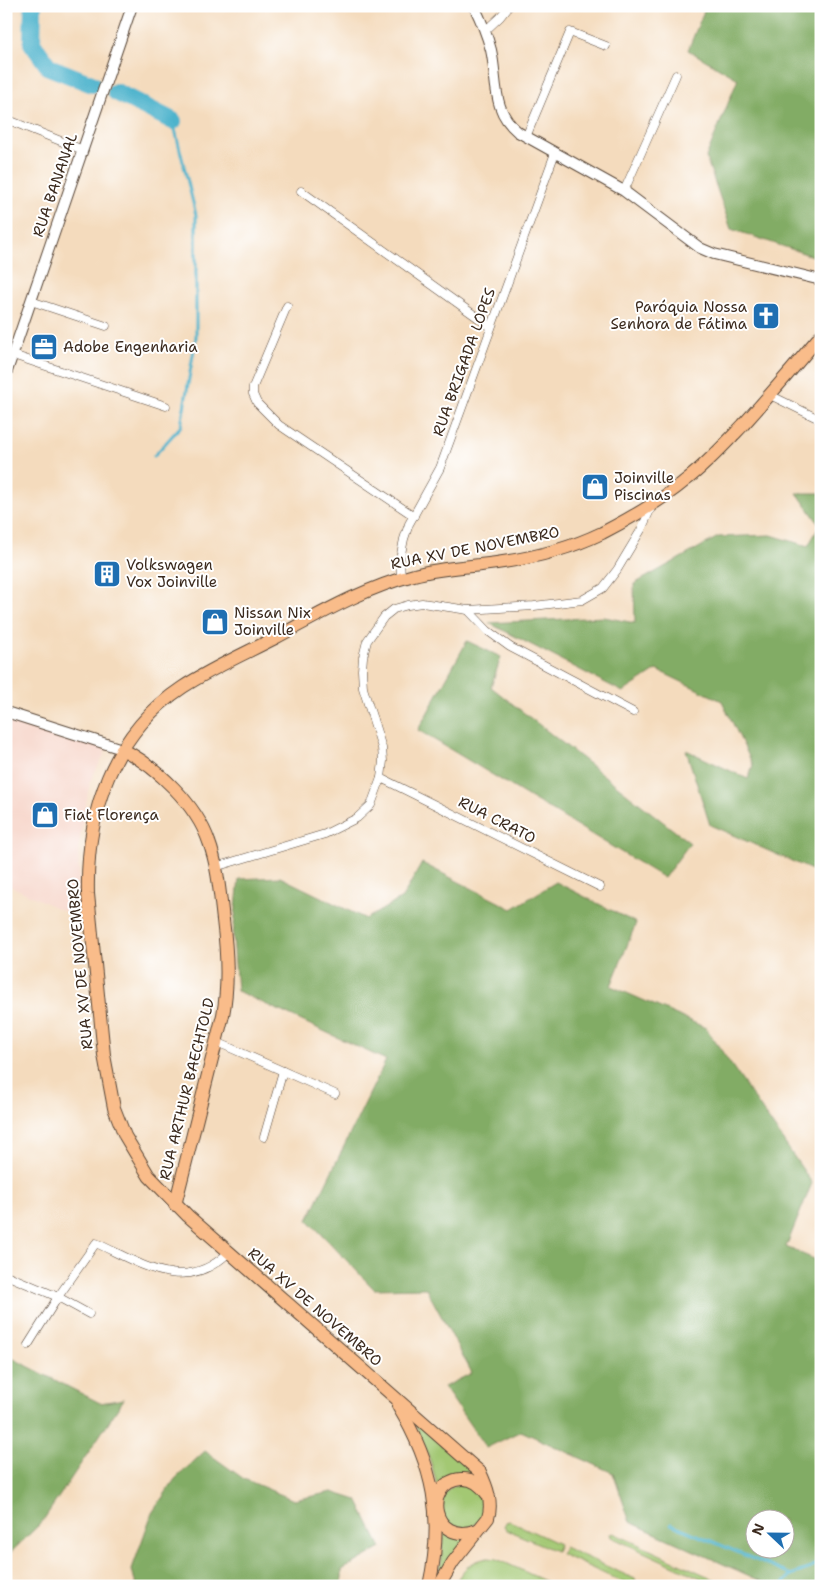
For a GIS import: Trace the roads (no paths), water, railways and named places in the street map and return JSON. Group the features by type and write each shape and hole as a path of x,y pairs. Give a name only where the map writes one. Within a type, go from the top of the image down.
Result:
{"main road":[{"name":"RUA XV DE NOVEMBRO","path":"439,1586 452,1562 488,1518 490,1502 480,1472 175,1205 149,1176 125,1136 113,1103 104,1054 88,894 88,860 92,826 101,793 106,778 122,749 135,732 182,688 346,600 401,578 430,571 502,562 548,553 600,534 653,504 686,481 704,465 770,395 821,335"},
{"name":"RUA XV DE NOVEMBRO","path":"806,353 821,344"},
{"name":"RUA ARTHUR BAECHTOLD","path":"122,749 142,760 158,773 190,808 209,842 222,914 228,970 226,999 217,1042 175,1205"},
{"name":"RUA XV DE NOVEMBRO","path":"393,1397 408,1422 422,1453 436,1510 436,1548 429,1586"},
{"path":"477,1530 468,1534 459,1534 444,1526 438,1518 436,1510 437,1500 440,1491 447,1484 455,1480 465,1479 474,1481 482,1486 488,1494"}],"street":[{"name":"RUA BANANAL","path":"6,374 132,6"},
{"path":"474,6 485,31 493,59 500,110 506,122 526,137 624,191 700,248 714,254 819,281"},
{"path":"485,31 500,18 509,6"},
{"path":"526,137 570,32 606,46"},
{"path":"624,191 676,75"},
{"path":"6,119 83,150"},
{"name":"RUA BRIGADA LOPES","path":"401,578 400,559 404,539 440,468 555,153"},
{"path":"301,190 491,327"},
{"path":"31,301 106,326"},
{"path":"287,306 253,387 253,394 257,403 279,425 414,516"},
{"path":"13,355 166,406"},
{"path":"770,395 821,420"},
{"path":"215,867 325,834 357,818 371,804 381,778 383,761 382,748 363,688 362,670 367,641 384,617 394,609 408,605 422,604 468,610 582,600 604,588 642,530 653,504"},
{"path":"468,610 488,631 510,647 634,712"},
{"path":"6,712 122,749"},
{"name":"RUA CRATO","path":"381,778 600,887"},
{"path":"217,1042 335,1094"},
{"path":"264,1137 283,1071"},
{"path":"28,1345 58,1297 96,1243 156,1271 170,1274 197,1272 218,1262 228,1253"},
{"path":"6,1274 58,1297 89,1314"}],"waterway":[{"path":"33,6 32,43 49,67 92,84"},
{"path":"116,92 173,121"},
{"path":"154,456 181,426 196,337 196,215 173,121"},
{"path":"671,1524 791,1575"},
{"path":"781,1586 791,1575 811,1568 821,1561"}],"place":[{"name":"Paróquia Nossa Senhora de Fátima","path":"766,316"},
{"name":"Adobe Engenharia","path":"44,347"},
{"name":"Joinville Piscinas","path":"595,487"},
{"name":"Volkswagen Vox Joinville","path":"107,574"},
{"name":"Nissan Nix Joinville","path":"215,622"},
{"name":"Fiat Florença","path":"45,815"}]}
